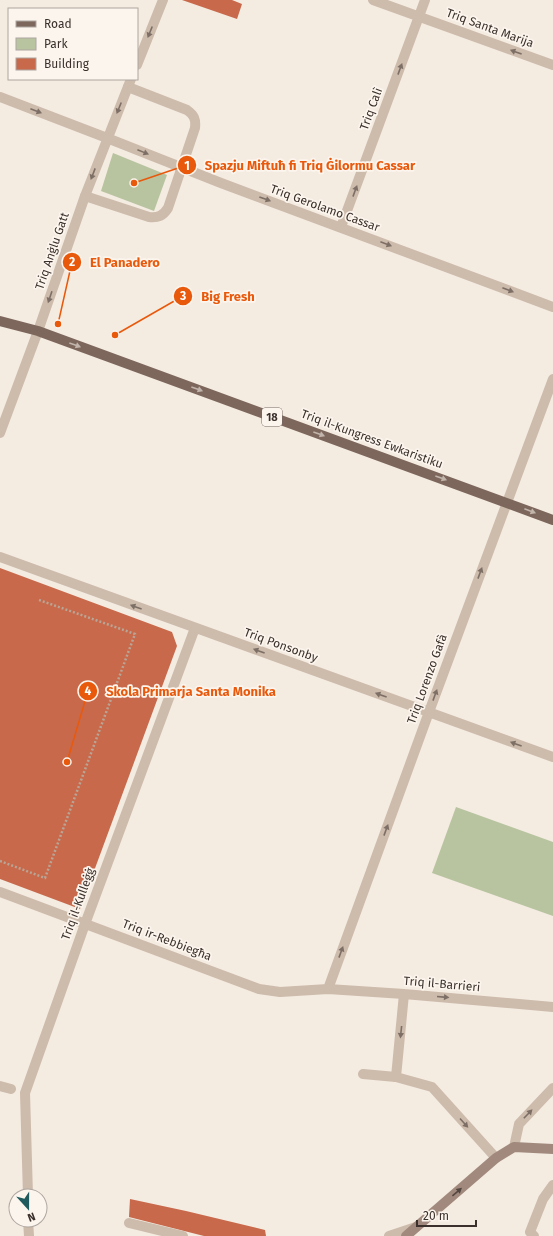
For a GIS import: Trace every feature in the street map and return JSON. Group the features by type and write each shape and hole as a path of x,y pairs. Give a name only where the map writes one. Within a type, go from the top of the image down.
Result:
{"main road":[{"name":"Triq il-Kungress Ewkaristiku","path":"0,321 38,332 553,520"}],"street":[{"path":"138,63 164,0"},
{"name":"Triq Santa Marija","path":"372,0 553,65"},
{"name":"Triq Calì","path":"341,227 425,0"},
{"path":"85,196 149,217 156,218 164,214 168,208 196,128 196,121 193,114 187,110 130,83"},
{"name":"Triq Anġlu Gatt","path":"0,433 38,332 85,196 130,83"},
{"name":"Triq Gerolamo Cassar","path":"0,97 182,168 553,307"},
{"name":"Triq Lorenzo Gafà","path":"328,989 506,502 553,379"},
{"name":"Triq Ponsonby","path":"0,557 553,757"},
{"name":"Triq il-Kulleġġ","path":"28,1188 25,1093 85,924 195,628"},
{"name":"Triq ir-Rebbiegħa","path":"0,892 259,989 280,992 328,989"},
{"name":"Triq il-Barrieri","path":"328,989 553,1007"},
{"path":"396,1077 404,994"},
{"path":"363,1074 396,1077 432,1087 496,1158"},
{"path":"0,1086 11,1089"},
{"path":"514,1147 519,1124 553,1088"},
{"path":"406,1236 496,1158 514,1147 553,1149"},
{"path":"534,1236 530,1232 543,1199 553,1185"},
{"path":"129,1223 183,1236"},
{"path":"389,1236 416,1227"}],"path":[{"path":"0,861 45,878 135,634 39,600"}],"green space":[{"path":"113,153 167,175 154,211 101,191"},
{"path":"456,807 553,842 553,916 432,873"}],"building":[{"path":"182,0 232,0 242,4 237,19"},
{"path":"0,568 172,632 177,646 80,909 0,879"},
{"path":"130,1199 265,1230 266,1236 204,1236 129,1217"}],"place":[{"name":"Spazju Miftuħ fi Triq Ġilormu Cassar","path":"134,183"},
{"name":"El Panadero","path":"58,324"},
{"name":"Big Fresh","path":"115,335"},
{"name":"Skola Primarja Santa Monika","path":"67,762"}]}
